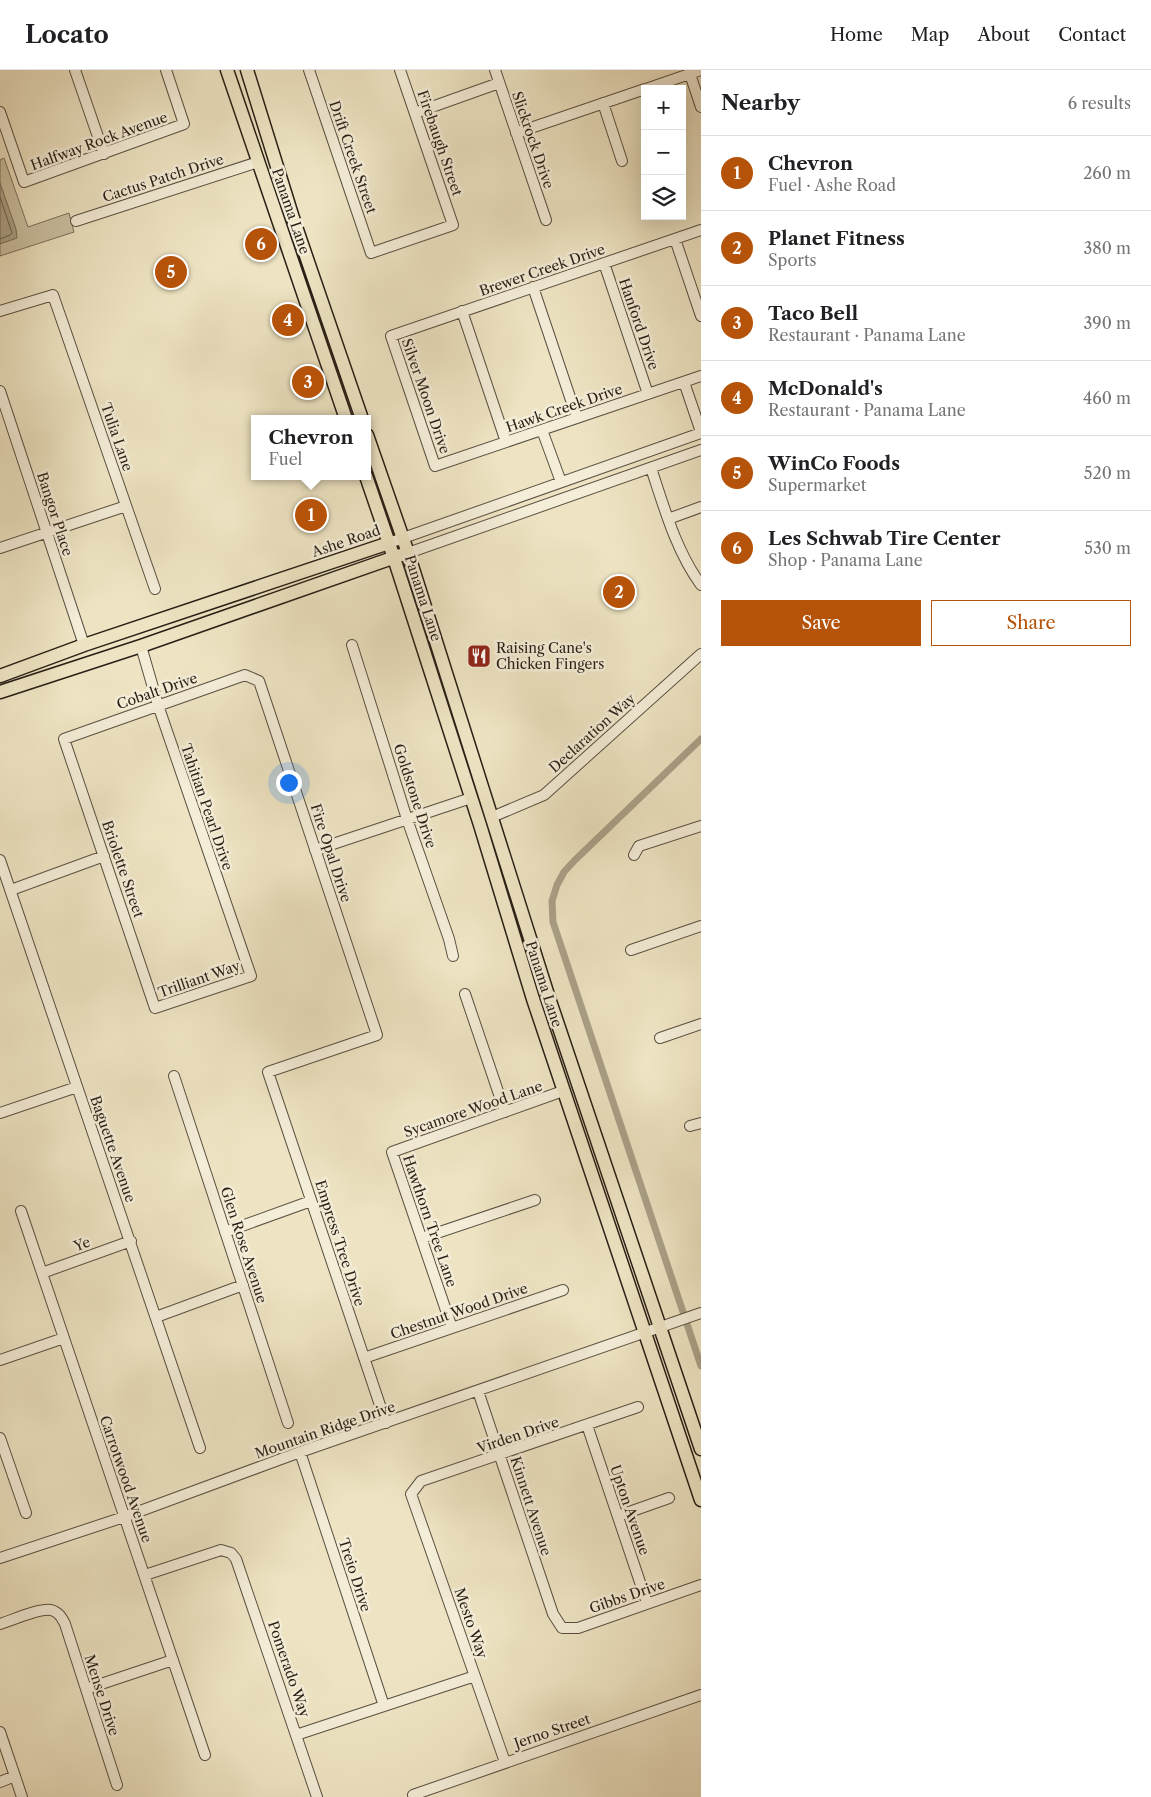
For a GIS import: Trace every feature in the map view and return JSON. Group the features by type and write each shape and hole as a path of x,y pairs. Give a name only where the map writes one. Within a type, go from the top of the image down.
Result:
{"main road":[{"name":"Panama Lane","path":"227,70 345,415"},
{"name":"Panama Lane","path":"247,70 293,218 361,415"},
{"path":"258,162 269,167 293,218"},
{"name":"Panama Lane","path":"371,447 408,553 596,1136 701,1449"},
{"name":"Panama Lane","path":"367,480 471,798 533,999 701,1500"},
{"name":"Ashe Road","path":"0,676 84,645 389,543"},
{"path":"5,690 140,646 408,553"},
{"path":"205,623 214,610 260,593 267,584"},
{"path":"140,646 142,637 148,632 190,616 197,612 200,607"},
{"path":"5,690 27,677 79,656 84,645"},
{"path":"471,798 492,817"},
{"path":"564,1092 574,1096 587,1132 596,1136"}],"street":[{"path":"75,70 104,154"},
{"name":"Halfway Rock Avenue","path":"0,112 24,182 184,124 166,70"},
{"name":"Drift Creek Street","path":"309,70 371,253 453,225"},
{"name":"Firebaugh Street","path":"400,70 453,225"},
{"name":"Slickrock Drive","path":"495,70 546,220"},
{"path":"657,85 701,70"},
{"path":"690,74 701,107"},
{"path":"415,113 499,84"},
{"path":"516,133 641,90"},
{"path":"603,104 622,161"},
{"name":"Cactus Patch Drive","path":"76,221 258,162"},
{"name":"Brewer Creek Drive","path":"391,336 701,230"},
{"path":"675,239 701,316"},
{"name":"Hanford Drive","path":"604,263 648,394"},
{"path":"533,287 577,418"},
{"name":"Tulia Lane","path":"0,311 53,294 155,589"},
{"path":"462,312 506,442"},
{"name":"Silver Moon Drive","path":"391,336 435,466"},
{"name":"Hawk Creek Drive","path":"435,466 701,376"},
{"path":"684,382 701,432"},
{"name":"Bangor Place","path":"0,391 84,645"},
{"path":"542,430 561,482"},
{"name":"Ashe Road","path":"389,543 701,432"},
{"path":"408,553 701,450"},
{"path":"651,468 668,519 682,552 701,585"},
{"path":"0,548 126,506"},
{"path":"668,519 701,507"},
{"name":"Goldstone Drive","path":"352,645 408,819 450,939 453,956"},
{"name":"Tahitian Pearl Drive","path":"140,646 158,705 251,976"},
{"name":"Declaration Way","path":"492,817 544,795 701,654"},
{"name":"Cobalt Drive","path":"64,739 246,675 259,681"},
{"name":"Fire Opal Drive","path":"259,681 377,1034 268,1072"},
{"name":"Briolette Street","path":"64,739 155,1008"},
{"path":"316,850 471,798"},
{"path":"634,855 639,846 701,826"},
{"path":"11,890 104,856"},
{"name":"Baguette Avenue","path":"0,860 200,1448"},
{"path":"631,950 701,926"},
{"name":"Trilliant Way","path":"155,1008 251,976"},
{"path":"465,994 506,1112"},
{"path":"660,1038 701,1024"},
{"name":"Empress Tree Drive","path":"268,1072 386,1423"},
{"name":"Glen Rose Avenue","path":"174,1076 288,1423"},
{"path":"0,1113 77,1088"},
{"name":"Sycamore Wood Lane","path":"392,1152 564,1092"},
{"path":"690,1126 701,1123"},
{"name":"Hawthorn Tree Lane","path":"392,1152 452,1328"},
{"path":"225,1232 311,1200"},
{"path":"422,1238 535,1200"},
{"name":"Carrotwood Avenue","path":"21,1211 205,1755"},
{"name":"Ye","path":"42,1273 131,1241"},
{"path":"156,1317 242,1285"},
{"name":"Chestnut Wood Drive","path":"364,1358 563,1290"},
{"name":"Mountain Ridge Drive","path":"0,1558 124,1517 300,1452 699,1314"},
{"path":"0,1360 64,1338"},
{"name":"Kinnett Avenue","path":"478,1391 553,1614 562,1628"},
{"name":"Virden Drive","path":"411,1494 421,1481 638,1408"},
{"name":"Upton Avenue","path":"587,1425 647,1603"},
{"path":"0,1438 26,1513"},
{"name":"Treio Drive","path":"300,1452 384,1706"},
{"name":"Mesto Way","path":"411,1494 505,1762"},
{"path":"618,1516 669,1498"},
{"name":"Pomerado Way","path":"145,1575 221,1550 231,1553 236,1559 317,1797"},
{"name":"Gibbs Drive","path":"562,1628 578,1628 701,1585"},
{"name":"Mense Drive","path":"0,1624 40,1611 52,1610 60,1615 117,1785"},
{"path":"86,1689 173,1660"},
{"path":"296,1735 475,1676"},
{"name":"Jerno Street","path":"413,1796 505,1762 700,1697"},
{"path":"0,1732 22,1797"},
{"path":"0,1782 15,1776"}],"shaded area":[{"path":"4,158 28,227 69,213 74,232 0,256 0,160"}],"water":[{"path":"0,183 16,229 17,238 0,244"}],"waterway":[{"path":"701,739 574,861 564,872 552,901 553,922 701,1366"}],"place":[{"name":"Les Schwab Tire Center","path":"261,244"},
{"name":"WinCo Foods","path":"171,272"},
{"name":"McDonald's","path":"288,320"},
{"name":"Taco Bell","path":"308,382"},
{"name":"Chevron","path":"311,515"},
{"name":"Planet Fitness","path":"619,592"},
{"name":"Raising Cane's Chicken Fingers","path":"479,656"}]}
